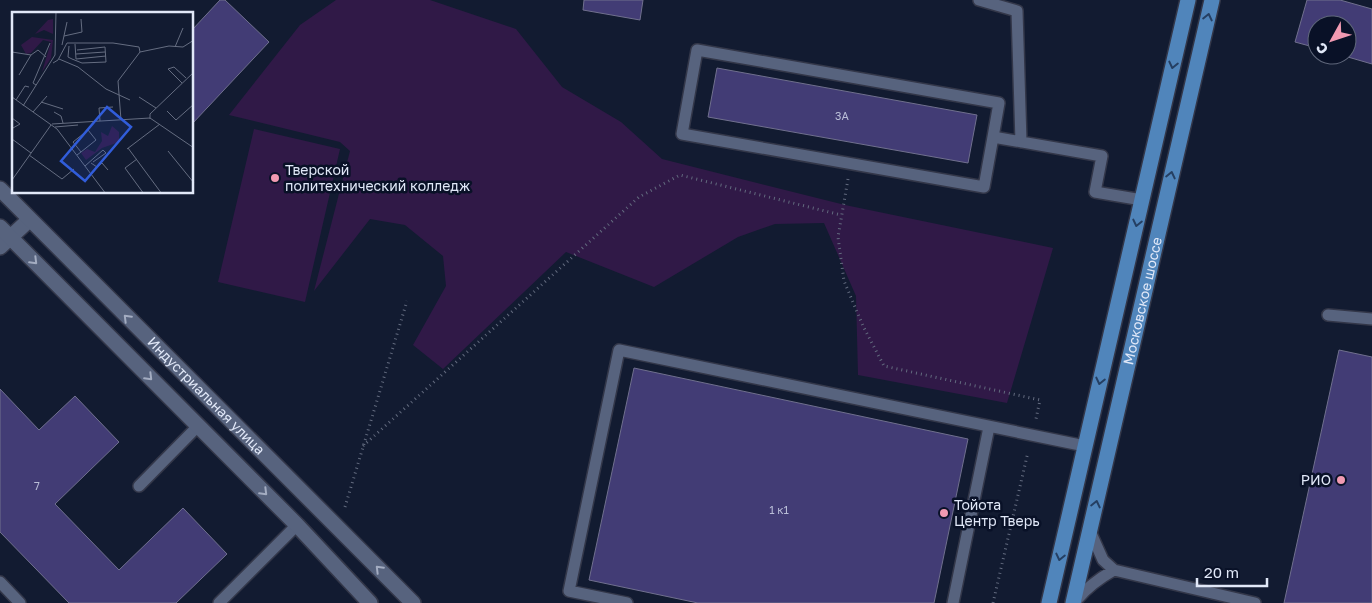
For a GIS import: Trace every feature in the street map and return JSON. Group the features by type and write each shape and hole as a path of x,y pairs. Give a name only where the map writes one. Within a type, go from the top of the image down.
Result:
{"main road":[{"name":"Московское шоссе","path":"1049,603 1188,0"},
{"name":"Московское шоссе","path":"1073,603 1212,0"},
{"path":"1142,200 1165,204"}],"street":[{"name":"Индустриальная улица","path":"0,189 413,603"},
{"path":"3,237 29,220"},
{"name":"Индустриальная улица","path":"3,237 198,426 297,525 370,603"}],"lane":[{"path":"979,0 1017,11 1021,142"},
{"path":"697,50 999,103 993,137 984,187 682,134 697,50"},
{"path":"993,137 1102,156 1095,192 1142,200"},
{"path":"1328,315 1372,319"},
{"path":"627,603 569,591 619,350 1085,446"},
{"path":"139,486 198,426"},
{"path":"953,603 989,427"},
{"path":"219,603 297,525"},
{"path":"1090,531 1103,560 1114,570 1255,603"},
{"path":"1073,603 1098,579 1114,570"},
{"path":"0,582 20,603"}],"path":[{"path":"850,164 838,238 844,282 863,326 884,366 1040,400 993,603"},
{"path":"363,446 639,197 680,175 841,215"},
{"path":"344,508 406,301"}],"shaded area":[{"path":"336,0 430,0 516,29 562,87 621,122 662,159 845,205 1053,248 1007,403 858,375 856,296 824,223 775,224 738,237 654,287 566,252 443,369 413,345 446,286 443,256 405,225 370,219 314,291 350,151 340,142 229,115 300,25"},
{"path":"254,129 340,149 305,302 218,282"}],"building":[{"path":"220,0 225,0 269,42 194,122 194,28"},
{"path":"584,0 643,0 640,20 583,10"},
{"path":"1307,0 1340,0 1372,9 1372,64 1357,60 1357,15 1307,15 1307,45 1295,42"},
{"path":"717,68 977,115 968,163 708,117"},
{"name":"РИО","path":"1339,350 1372,357 1372,603 1284,603"},
{"path":"634,368 968,439 934,603 698,603 589,580"},
{"path":"0,389 39,430 75,396 119,442 55,504 119,570 183,508 227,554 176,603 69,603 0,532"}],"place":[{"name":"Тверской политехнический колледж","path":"275,178"},
{"name":"РИО","path":"1341,480"},
{"name":"Тойота Центр Тверь","path":"944,513"}]}
